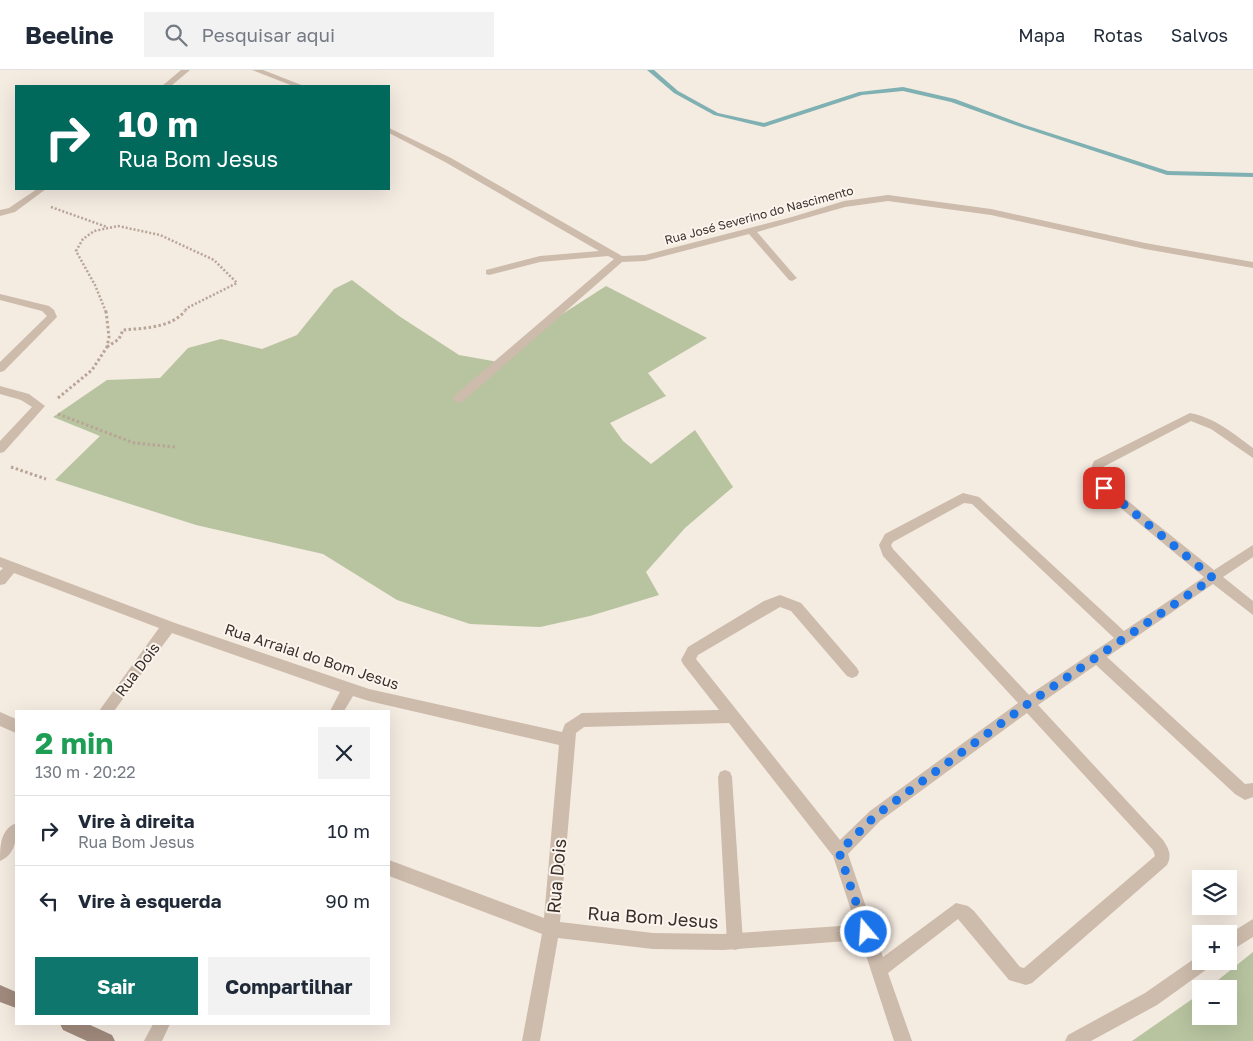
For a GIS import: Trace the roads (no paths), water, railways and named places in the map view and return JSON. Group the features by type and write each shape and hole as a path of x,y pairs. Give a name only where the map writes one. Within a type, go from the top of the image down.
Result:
{"main road":[{"path":"0,992 15,1000"},
{"path":"70,1025 106,1041"}],"street":[{"path":"167,85 186,70"},
{"path":"256,70 297,85"},
{"name":"Rua José Severino do Nascimento","path":"390,131 510,195 620,259 645,258 751,231 844,204 888,198 991,212 1145,246 1253,265"},
{"path":"0,213 12,210 41,190"},
{"path":"751,231 792,278"},
{"path":"489,272 540,259 607,253"},
{"path":"458,399 620,259"},
{"path":"0,297 45,308 50,312 52,318 0,368"},
{"path":"0,390 25,397 39,406 0,449"},
{"path":"1253,454 1210,423 1199,417 1190,417 1098,464 1095,471 1097,480 1104,488 1253,609"},
{"path":"879,970 956,911 962,912 968,917 1015,974 1026,977 1162,860 1163,854 1158,845 1029,703 887,552 885,545 889,538 963,498 974,500 1124,638"},
{"path":"839,852 875,816 1029,703 1253,550"},
{"path":"0,580 6,564"},
{"name":"Rua Arraial do Bom Jesus","path":"6,564 169,626 369,695 567,740"},
{"path":"852,672 796,607 789,602 775,603 689,655 688,660 730,716 839,852 903,1041"},
{"name":"Rua Dois","path":"107,710 169,626"},
{"path":"1097,657 1240,789 1245,792 1253,790"},
{"path":"338,710 350,688"},
{"path":"567,740 570,729 582,720 730,716"},
{"path":"0,720 15,726"},
{"name":"Rua Dois","path":"390,868 551,929 567,740"},
{"path":"725,777 735,942"},
{"path":"0,853 15,833"},
{"path":"1237,938 1253,927"},
{"path":"531,1041 551,929"},
{"name":"Rua Bom Jesus","path":"551,929 653,941 735,942 866,932"},
{"path":"1074,1041 1151,999 1192,970"},
{"path":"152,1041 161,1025"}],"waterway":[{"path":"650,70 676,92 716,114 764,125 861,93 903,89 953,100 1023,126 1167,173 1253,175"}]}
